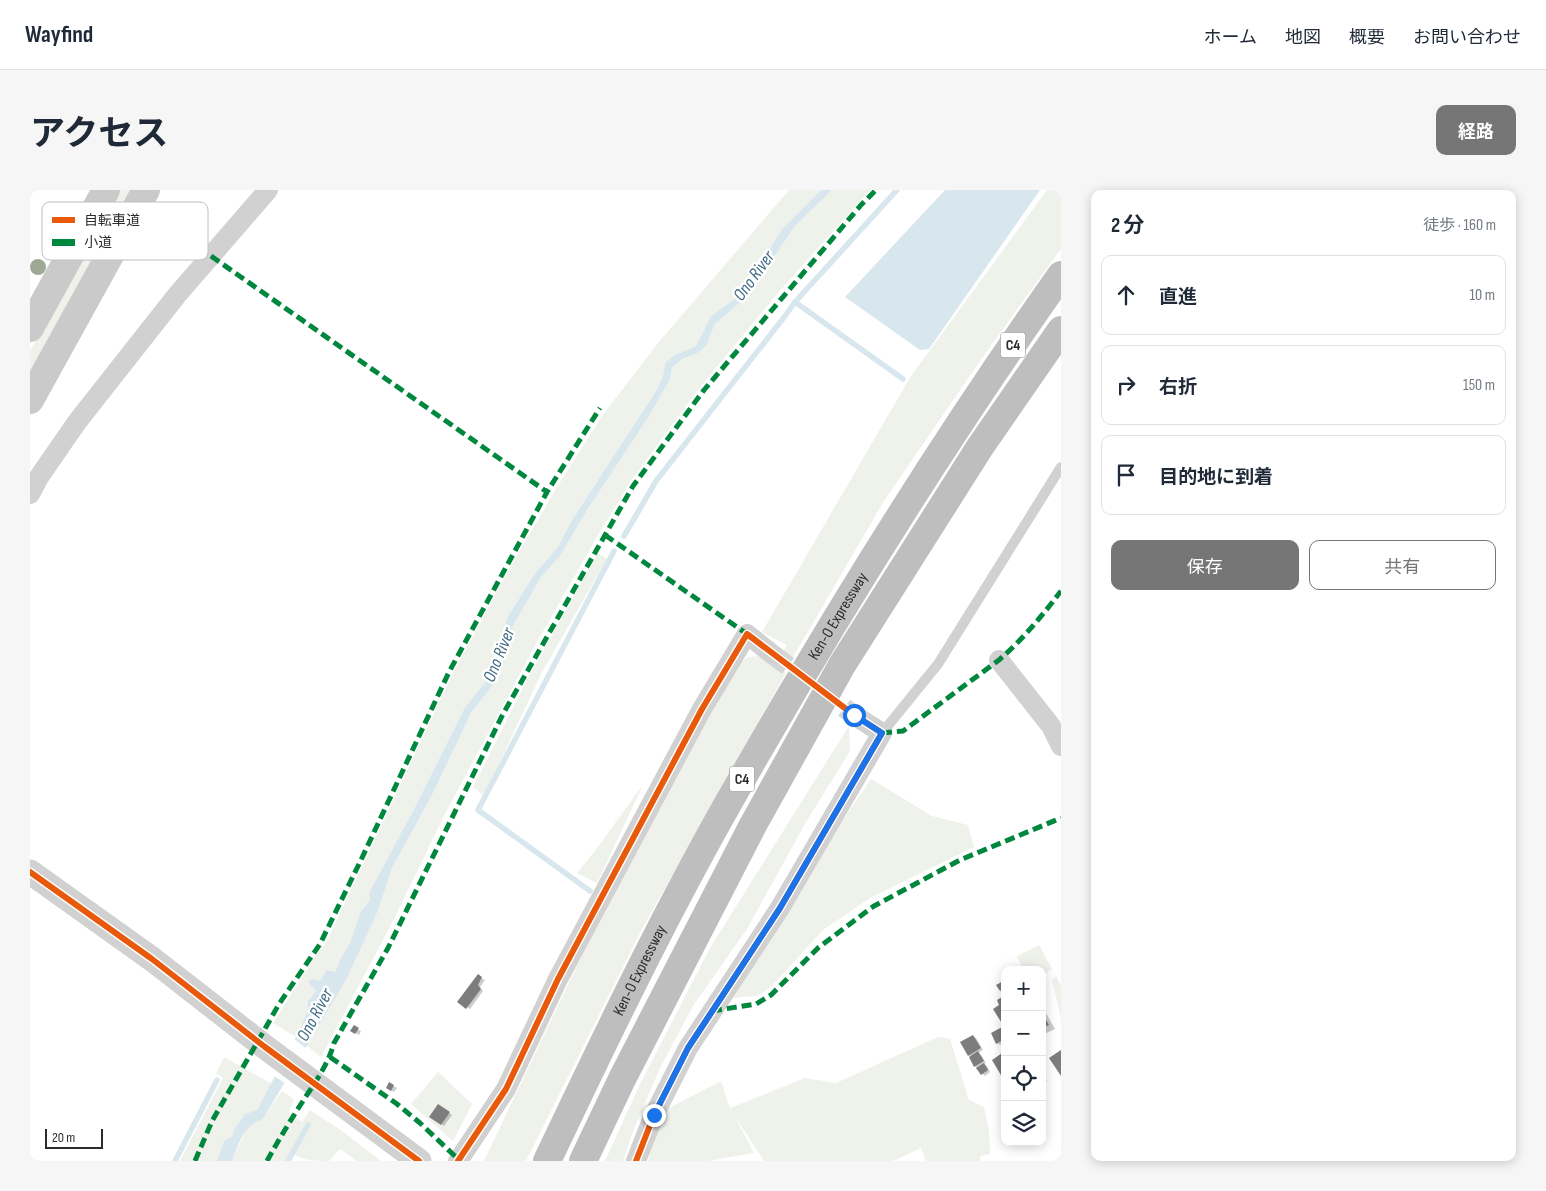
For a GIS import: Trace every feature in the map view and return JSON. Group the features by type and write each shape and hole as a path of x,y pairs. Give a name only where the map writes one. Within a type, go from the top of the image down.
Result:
{"highway":[{"name":"Ken-O Expressway","path":"548,1161 632,985 726,807 884,540 966,414 1061,275"},
{"name":"Ken-O Expressway","path":"583,1161 622,1079 753,826 842,666 980,447 1061,330"}],"main road":[{"path":"99,202 106,190"},
{"path":"139,202 146,190"},
{"path":"30,328 67,260"},
{"path":"30,400 107,260"}],"street":[{"path":"208,259 268,190"},
{"path":"30,494 39,477 83,414 177,295 207,260"},
{"path":"458,1161 506,1089 558,980 702,709 746,634 772,654"},
{"path":"999,660 1051,726 1061,746"},
{"path":"636,1161 654,1115 688,1048 780,908 882,733 854,715"},
{"path":"30,872 152,959 265,1047 419,1161"}],"lane":[{"path":"882,733 938,664 1061,468"}],"shaded area":[{"path":"118,190 133,190 126,202 111,202"},
{"path":"789,190 821,190 782,229 762,261 733,300 711,316 697,344 675,355 665,363 663,376 656,391 572,520 558,547 536,572 508,616 504,626 500,652 489,677 464,709 369,893 370,900 361,911 350,944 335,972 320,981 309,982 316,991 308,1001 307,1013 296,1037 273,1023 327,941 451,677 509,569 557,487 602,416 658,343"},
{"path":"832,190 870,190 777,294 697,391 631,481 537,642 446,812 390,927 321,1057 306,1045 346,980 378,911 392,868 432,795 471,713 492,686 502,669 509,649 513,626 541,577 560,556 670,379 672,368 682,359 698,353 706,346 715,324 750,294 794,227"},
{"path":"1047,190 1061,190 1061,249 982,358 884,501 792,659 782,652 787,645 762,632 911,376"},
{"path":"80,260 94,260 30,375 30,351"},
{"path":"598,553 607,559 542,672 484,796 473,787 530,674"},
{"path":"759,656 786,673 642,929 526,1161 484,1161 583,953 737,665 748,657"},
{"path":"849,726 850,751 805,824 747,929 693,1006 660,1068 633,1131 623,1161 605,1161 640,1084 710,948"},
{"path":"871,779 932,816 968,825 974,847 870,898 823,930 770,988 757,996 731,998 803,879"},
{"path":"644,783 597,883 577,873 595,851"},
{"path":"1039,945 1052,969 1046,974 1046,966 1021,966 1017,956"},
{"path":"1056,976 1061,985 1061,1018 1052,980"},
{"path":"938,1037 950,1039 969,1100 984,1107 989,1129 990,1154 980,1156 981,1161 926,1161 921,1148 893,1161 764,1161 734,1115 754,1153 709,1161 648,1161 663,1111 721,1081 730,1108 805,1078 836,1083"},
{"path":"224,1057 272,1084 257,1110 245,1114 232,1136 224,1141 217,1161 180,1161 223,1078 216,1073"},
{"path":"438,1072 472,1104 453,1141 411,1104"},
{"path":"282,1091 294,1099 289,1112 302,1122 310,1110 342,1131 381,1161 357,1161 340,1149 329,1161 304,1159 291,1152 286,1161 232,1161 247,1128 254,1122 263,1119"}],"water":[{"name":"Ono River","path":"821,190 832,190 794,227 750,294 715,324 706,346 698,353 682,359 672,368 670,379 649,416 589,507 560,556 541,577 513,626 509,649 502,669 492,686 471,713 432,795 392,868 378,911 346,980 263,1119 250,1126 246,1131 232,1161 217,1161 224,1141 232,1136 245,1114 257,1110 296,1037 307,1013 308,1001 316,991 308,982 312,979 320,981 327,970 335,972 350,943 361,911 370,900 369,893 464,709 489,677 500,652 504,626 508,616 536,572 558,547 572,520 656,391 663,376 665,363 675,355 697,344 711,316 733,300 762,261 782,229"},
{"path":"945,190 1040,190 929,349 920,350 845,297"}],"pier":[{"path":"293,1038 307,1049 286,1084 273,1075"}],"building":[{"path":"478,974 482,977 478,985 481,989 466,1009 457,1002"},
{"path":"1001,982 1001,990 1000,991 996,985"},
{"path":"1001,998 1001,1022 993,1009 999,1005 997,1000"},
{"path":"354,1025 359,1028 355,1034 350,1031"},
{"path":"1001,1028 1001,1041 996,1044 991,1033"},
{"path":"973,1035 981,1048 968,1056 960,1042"},
{"path":"1061,1050 1061,1076 1049,1058"},
{"path":"978,1051 984,1061 974,1067 969,1057"},
{"path":"1001,1054 1001,1075 992,1060"},
{"path":"984,1063 988,1070 981,1075 976,1068"},
{"path":"389,1082 394,1085 391,1091 386,1088"},
{"path":"438,1104 450,1112 441,1125 429,1117"}],"waterway":[{"path":"624,536 656,481 795,302 897,190"},
{"path":"795,302 903,379"},
{"path":"590,891 478,810 614,551"},
{"path":"175,1161 217,1080"},
{"path":"288,1161 308,1125"}],"tunnel":[{"path":"772,654 854,715"}],"marked path":[{"path":"267,1161 321,1073 334,1043 388,948 503,714 633,486 704,390 861,205 876,190"},
{"path":"211,256 547,492"},
{"path":"195,1161 212,1121 279,1004 320,944 449,672 547,492 600,408"},
{"path":"605,535 747,634"},
{"path":"882,733 903,731 999,660 1032,627 1061,591"},
{"path":"712,1011 756,1004 771,995 818,948 874,906 960,860 1061,818"},
{"path":"330,1057 397,1104 459,1160"}],"cycle path":[{"path":"458,1161 506,1089 558,979 702,709 747,634 854,715 882,733 780,908 688,1048 654,1115 636,1161"},
{"path":"30,872 152,959 265,1047 419,1161"}],"route":[{"path":"654,1115 688,1048 780,908 882,733 854,715"}]}
